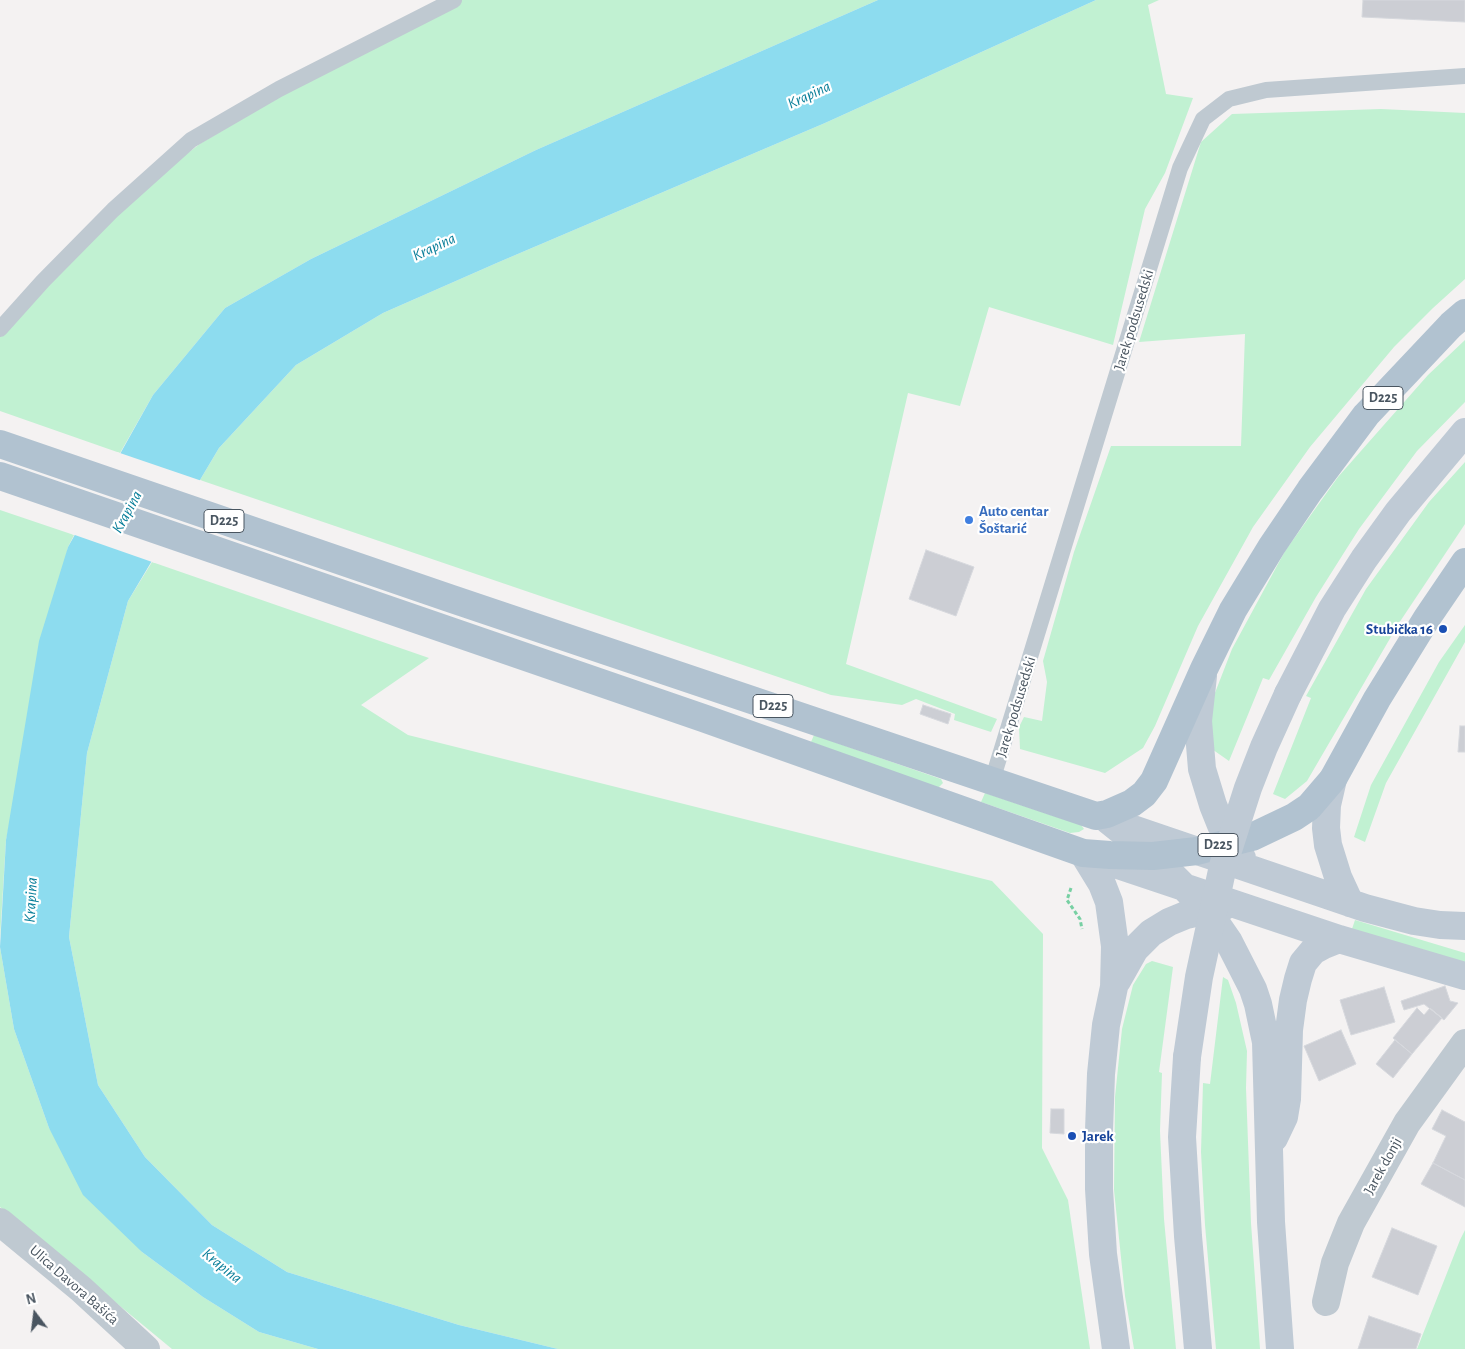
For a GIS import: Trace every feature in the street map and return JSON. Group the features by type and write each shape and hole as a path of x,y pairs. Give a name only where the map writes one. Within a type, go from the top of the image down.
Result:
{"main road":[{"name":"D225","path":"0,444 449,598 1102,818 1132,803 1144,794 1154,781 1204,669 1233,610 1272,546 1310,490 1366,415 1451,325 1465,313"},
{"path":"1198,1349 1188,1236 1182,1136 1187,1057 1198,977 1223,866 1248,788 1264,747 1288,694 1332,609 1364,559 1398,512 1465,432"},
{"name":"D225","path":"0,476 703,718 1083,853 1153,856 1198,851 1270,829 1309,807 1333,779 1377,699 1427,618 1465,562"},
{"path":"1204,669 1198,721 1202,769 1213,805 1231,842 1249,868 1290,914 1314,931"},
{"path":"1333,779 1327,805 1326,828 1328,845 1338,877 1350,903"},
{"path":"1102,818 1350,903 1414,921 1462,928"},
{"path":"1102,818 1153,856 1207,910 1229,942 1253,989 1266,1042 1271,1222 1280,1349"},
{"path":"1083,853 1339,940 1465,976"},
{"path":"1083,853 1102,884 1109,902 1115,946 1114,987 1106,1025 1101,1074 1099,1189 1102,1254 1116,1349"},
{"path":"1114,987 1134,949 1151,933 1169,922 1207,910 1276,900 1316,899 1350,903"},
{"path":"1268,1151 1284,1117 1287,1099 1289,1030 1293,1000 1303,963 1313,951 1339,940"}],"street":[{"name":"Jarek donji","path":"1326,1302 1335,1263 1351,1224 1407,1123 1465,1043"},
{"name":"Ulica Davora Bašića","path":"0,1222 81,1289 146,1349"}],"lane":[{"path":"0,329 43,281 113,210 191,140 279,89 454,0"},
{"name":"Jarek podsusedski","path":"992,781 1180,168 1203,119 1229,99 1266,90 1465,76"}],"path":[{"path":"1072,884 1067,900 1080,919 1084,936"}],"green space":[{"path":"461,0 878,0 536,150 311,259 225,308 153,395 120,453 0,411 0,337 21,311 139,190 201,143 326,70"},
{"path":"1096,0 1159,0 1148,5 1166,94 1193,98 1165,173 1145,209 1113,345 989,307 960,406 908,393 846,664 997,719 991,732 954,720 955,714 916,699 902,705 831,695 200,480 219,448 296,365 383,313 825,123"},
{"path":"1381,109 1465,113 1465,279 1394,347 1310,447 1253,527 1198,626 1155,726 1143,748 1105,773 1020,749 1019,727 1024,717 1042,721 1047,682 1043,661 1074,552 1111,446 1241,446 1245,334 1139,342 1201,142 1232,114"},
{"path":"1465,340 1465,402 1417,451 1359,529 1316,597 1269,680 1263,678 1229,761 1209,747 1213,698 1232,649 1285,551 1338,477 1428,375"},
{"path":"1465,462 1465,524 1399,623 1307,781 1285,799 1273,794 1311,698 1306,696 1366,589 1429,502"},
{"path":"0,510 74,535 68,547 6,840 0,938"},
{"path":"152,562 429,658 361,705 408,735 992,881 1043,934 1042,1148 1068,1200 1090,1349 558,1349 459,1325 287,1272 212,1225 145,1157 98,1085 69,937 87,753 128,601"},
{"path":"1465,625 1465,642 1386,783 1365,842 1354,837 1371,785 1439,662"},
{"path":"814,735 941,779 943,783 938,788 811,742"},
{"path":"985,793 1081,825 1084,829 1079,832 1070,833 981,802"},
{"path":"1355,920 1465,953 1465,963 1352,929"},
{"path":"0,947 14,1029 49,1128 142,1252 203,1297 259,1332 318,1349 172,1349 0,1207"},
{"path":"1152,961 1173,967 1159,1072 1162,1073 1160,1131 1164,1219 1176,1349 1134,1349 1125,1296 1114,1190 1115,1097 1122,1029 1133,985 1146,964"},
{"path":"1223,977 1228,980 1236,1003 1247,1051 1246,1088 1251,1223 1260,1349 1216,1349 1205,1225 1201,1152 1203,1083 1210,1084"},
{"path":"1465,1230 1465,1349 1417,1349 1460,1240"}],"water":[{"name":"Krapina","path":"878,0 1096,0 825,123 383,313 296,365 219,448 128,601 87,753 69,937 98,1085 145,1157 212,1225 287,1272 459,1325 558,1349 318,1349 259,1332 203,1297 142,1252 83,1195 49,1128 14,1029 0,947 6,840 39,641 68,547 153,395 225,308 311,259 536,150"}],"pier":[{"path":"117,452 202,481 155,563 72,534"}],"building":[{"path":"1363,0 1465,0 1465,22 1362,17"},
{"path":"926,550 974,567 956,616 909,599"},
{"path":"923,705 951,714 948,724 920,714"},
{"path":"1460,726 1465,726 1465,752 1458,752"},
{"path":"1445,986 1450,1001 1458,1003 1444,1020 1424,1004 1404,1010 1401,1001"},
{"path":"1384,987 1395,1022 1351,1035 1340,1000"},
{"path":"1417,1008 1424,1015 1430,1008 1442,1018 1412,1054 1393,1038"},
{"path":"1341,1030 1356,1064 1319,1081 1304,1046"},
{"path":"1395,1040 1412,1054 1393,1078 1376,1064"},
{"path":"1051,1109 1064,1109 1064,1134 1050,1133"},
{"path":"1442,1110 1465,1122 1465,1180 1433,1163 1446,1136 1432,1129"},
{"path":"1433,1163 1465,1180 1465,1207 1421,1184"},
{"path":"1392,1228 1437,1246 1418,1295 1372,1277"},
{"path":"1369,1316 1421,1334 1416,1349 1358,1349"}],"place":[{"name":"Auto centar Šoštarić","path":"969,520"},
{"name":"Stubička 16","path":"1443,629"},
{"name":"Jarek","path":"1072,1136"}]}
